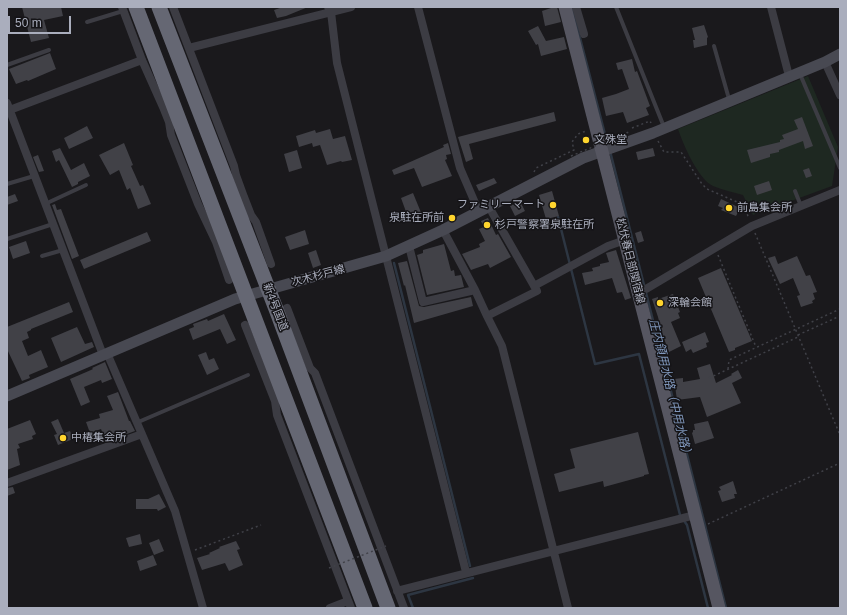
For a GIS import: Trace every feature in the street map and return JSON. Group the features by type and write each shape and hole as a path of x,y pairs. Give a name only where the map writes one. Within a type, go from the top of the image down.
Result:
{"highway":[{"name":"新4号国道","path":"127,8 246,296 275,387 365,608"},
{"name":"新4号国道","path":"164,8 268,289 297,351 388,608"}],"main road":[{"name":"松伏春日部関宿線","path":"565,7 719,608"},
{"name":"次木杉戸線","path":"7,396 208,310 268,289 344,269 386,256 443,230 583,158 653,133 825,62 840,54"}],"street":[{"path":"189,48 329,10 351,7"},
{"path":"418,7 460,168 536,291 487,316"},
{"path":"576,7 584,34"},
{"path":"771,7 794,74"},
{"path":"127,8 142,60 167,103 171,135 198,204 216,242 229,280"},
{"path":"164,8 189,48 234,166 244,197 251,215 256,222 271,264"},
{"path":"329,10 337,63 466,572"},
{"path":"142,60 8,108 105,354 142,434 175,511 203,608"},
{"path":"825,62 840,95"},
{"path":"638,290 646,289 752,226 840,190"},
{"path":"443,230 475,290 502,346 568,608"},
{"path":"534,286 608,246 625,240"},
{"path":"409,246 423,302 475,290"},
{"path":"288,308 297,351 315,373 404,608"},
{"path":"245,325 275,387 274,401 277,415 350,605 330,608"},
{"path":"7,483 142,434"},
{"path":"397,591 466,572 695,515"}],"lane":[{"path":"616,7 665,128"},
{"path":"87,22 127,8"},
{"path":"714,46 730,101"},
{"path":"7,65 49,50"},
{"path":"794,74 840,168"},
{"path":"7,184 34,176"},
{"path":"45,204 86,185"},
{"path":"795,191 801,206"},
{"path":"7,239 53,224"},
{"path":"42,256 63,250"},
{"path":"136,422 248,375"}],"path":[{"path":"527,187 536,168 574,150 572,142 578,134 592,130"},
{"path":"571,156 629,132"},
{"path":"653,133 664,152 681,152 702,184 707,189 744,205 840,435"},
{"path":"715,248 756,347"},
{"path":"728,369 729,360 840,309"},
{"path":"709,378 840,316"},
{"path":"699,528 840,463"},
{"path":"187,554 261,526"},
{"path":"329,568 386,546"}],"shaded area":[{"path":"808,76 838,147 832,186 753,215 743,195 724,190 707,182 687,152 678,129"}],"building":[{"path":"22,7 61,7 63,16 44,20 49,38 31,42"},
{"path":"283,7 308,7 277,18 274,10"},
{"path":"557,7 561,22 545,26 542,11"},
{"path":"704,25 708,37 707,45 694,48 693,40 695,40 692,28"},
{"path":"538,26 546,41 564,37 567,49 541,56 538,44 536,45 528,31"},
{"path":"50,53 56,69 28,81 27,80 16,84 9,69"},
{"path":"632,59 635,72 637,71 650,106 646,108 649,115 627,123 623,112 606,116 602,98 629,89 622,69 618,70 616,63"},
{"path":"554,112 556,121 469,144 473,159 466,162 458,137"},
{"path":"802,117 813,146 805,149 803,141 779,150 779,152 770,154 770,157 751,163 747,150 780,142 780,140 784,139 782,135 798,129 794,120"},
{"path":"87,126 93,138 69,149 64,138"},
{"path":"330,129 333,139 345,136 352,160 327,165 320,145 313,147 312,143 299,147 296,136 315,130 316,133"},
{"path":"124,143 133,165 131,166 140,186 143,185 151,204 138,209 130,188 127,190 119,170 110,175 99,155"},
{"path":"448,143 451,154 446,155 447,159 445,160 452,176 422,187 414,168 394,175 392,170 444,147 443,145"},
{"path":"60,148 71,170 84,163 90,176 72,187 59,160 56,162 52,151"},
{"path":"653,148 655,156 638,160 636,152"},
{"path":"297,150 302,168 289,172 284,154"},
{"path":"38,155 44,171 39,172 33,157"},
{"path":"809,168 812,176 806,178 803,170"},
{"path":"494,178 497,183 479,191 476,185"},
{"path":"769,181 772,190 757,195 754,186"},
{"path":"552,191 559,216 546,219 539,195"},
{"path":"413,193 422,215 409,220 401,198"},
{"path":"15,194 18,201 7,205 7,197"},
{"path":"721,199 740,208 736,216 721,210 723,208 718,206"},
{"path":"520,201 525,211 515,216 510,206"},
{"path":"55,204 57,210 61,209 79,256 72,259 52,205"},
{"path":"488,218 496,235 498,234 511,257 490,268 488,264 471,270 462,254 480,247 479,244 485,241 479,229 484,227 481,221"},
{"path":"305,230 309,244 290,250 285,237"},
{"path":"641,231 644,241 638,243 635,233"},
{"path":"147,232 151,241 84,269 80,260"},
{"path":"26,241 30,253 13,259 9,247"},
{"path":"444,244 451,271 454,270 455,276 461,275 464,287 427,295 417,255 423,253 423,250"},
{"path":"316,250 321,265 313,268 308,253"},
{"path":"616,250 631,298 625,300 622,292 617,293 612,278 585,285 582,273 593,271 592,268 609,262 606,253"},
{"path":"775,256 778,264 797,256 806,276 810,275 817,292 813,293 815,299 812,301 813,303 801,307 797,296 800,295 793,278 780,284 768,258"},
{"path":"407,261 419,306 424,307 471,297 473,306 414,323 398,263"},
{"path":"721,268 752,341 729,352 698,278"},
{"path":"673,294 680,312 678,313 680,318 671,322 681,346 669,352 659,325 652,299 658,297 658,299"},
{"path":"69,302 73,312 27,332 29,338 22,341 28,356 41,350 48,367 29,375 30,378 22,381 7,349 7,327"},
{"path":"224,314 236,340 227,344 220,329 193,340 189,329 194,327 193,324 207,319 208,321"},
{"path":"77,327 85,344 92,342 94,347 61,362 51,338"},
{"path":"705,332 709,342 706,343 707,347 693,353 691,349 686,352 682,342"},
{"path":"206,352 209,360 214,358 219,369 207,375 198,355"},
{"path":"105,362 112,379 102,383 101,380 84,387 90,402 81,406 70,379"},
{"path":"710,364 716,383 732,375 731,374 738,370 742,378 732,383 741,403 707,417 700,397 677,400 674,379 683,378 683,382 700,379 697,368"},
{"path":"118,392 129,421 135,431 124,435 122,430 110,435 112,439 106,441 101,429 90,433 86,422 100,418 99,414 113,410 107,396"},
{"path":"58,419 64,433 70,431 73,439 58,445 54,435 57,434 51,422"},
{"path":"30,420 36,434 32,436 33,439 18,444 20,448 17,449 20,465 7,470 7,429"},
{"path":"708,421 714,438 695,444 692,433 693,430 695,430 694,424"},
{"path":"638,432 649,474 604,487 603,481 559,492 554,474 575,468 570,449"},
{"path":"733,481 737,494 734,494 735,498 722,502 718,491 721,490 719,487"},
{"path":"13,487 15,493 7,496 7,488"},
{"path":"159,494 166,507 158,511 157,509 136,509 136,499 148,499"},
{"path":"140,534 142,544 129,547 126,538"},
{"path":"159,539 164,551 154,555 149,543"},
{"path":"236,541 240,549 237,550 243,565 229,571 225,563 202,570 197,558 210,554 209,553 220,548 219,547"},
{"path":"153,555 157,565 140,571 137,561"}],"waterway":[{"name":"庄内領用水路（中用水路）","path":"572,7 608,146"},
{"name":"庄内領用水路（中用水路）","path":"610,151 726,608"},
{"path":"558,217 595,364 639,354 680,515 687,525 708,608"},
{"path":"394,263 470,566"},
{"path":"413,608 408,595 473,578"}],"place":[{"name":"文殊堂","path":"586,140"},
{"name":"ファミリーマート","path":"553,205"},
{"name":"前島集会所","path":"729,208"},
{"name":"泉駐在所前","path":"452,218"},
{"name":"杉戸警察署泉駐在所","path":"487,225"},
{"name":"深輪会館","path":"660,303"},
{"name":"中椿集会所","path":"63,438"}]}
